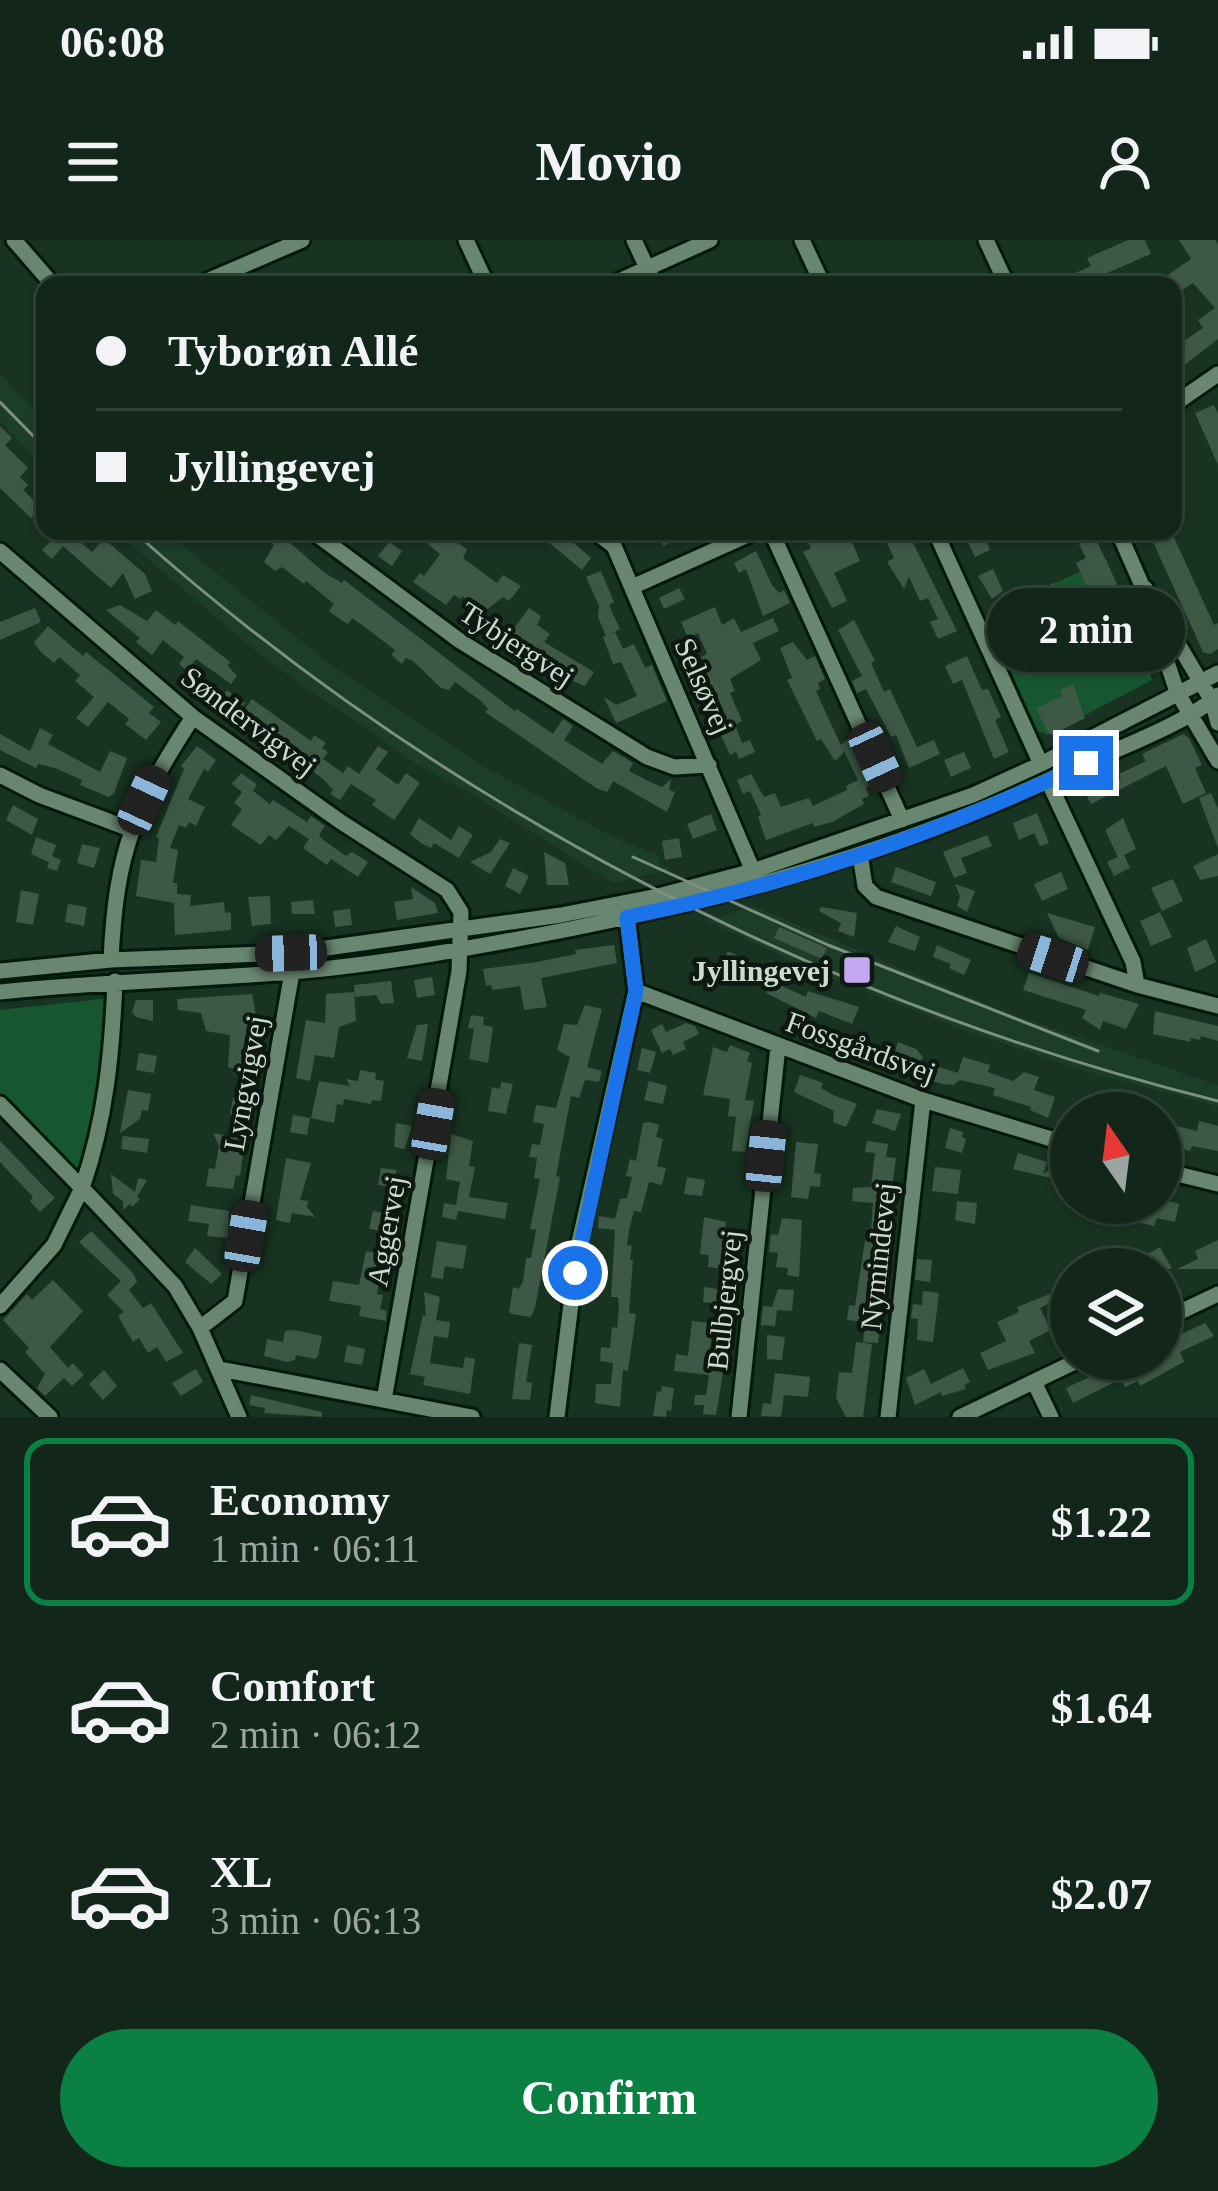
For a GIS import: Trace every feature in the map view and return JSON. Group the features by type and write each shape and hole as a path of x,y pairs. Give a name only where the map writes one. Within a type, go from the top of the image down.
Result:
{"street":[{"path":"14,240 45,276"},
{"path":"220,276 302,240"},
{"path":"466,240 483,276"},
{"path":"634,240 651,276"},
{"path":"630,276 710,240"},
{"path":"802,240 819,276"},
{"path":"986,240 1002,276"},
{"path":"1182,399 1218,374"},
{"name":"Tybjergvej","path":"324,540 460,641 647,758 674,767 710,765"},
{"name":"Selsøvej","path":"607,540 614,545 753,872"},
{"path":"632,587 737,540"},
{"path":"774,540 902,820"},
{"path":"939,540 1041,764"},
{"path":"1122,540 1178,692 1218,761"},
{"name":"Søndervigvej","path":"1,554 193,717 340,822 447,890 461,912 460,929"},
{"path":"1140,581 1215,698 1218,723"},
{"path":"0,971 111,960 291,953 652,898 753,872 902,820 1041,764 1218,673"},
{"path":"0,992 115,980 292,972 460,951 741,891 860,854 1048,781 1215,698"},
{"path":"111,960 114,894 130,829 158,770 193,717"},
{"path":"0,776 130,829"},
{"path":"1048,781 1133,962 1137,986"},
{"path":"860,854 862,879 876,897 1137,986 1218,1006"},
{"path":"557,1417 578,1247 636,991 627,917"},
{"name":"Aggervej","path":"385,1400 460,929"},
{"name":"Lyngvigvej","path":"200,1328 236,1301 292,972"},
{"path":"0,1306 54,1245 82,1188 99,1139 111,1076 115,980"},
{"name":"Fossgårdsvej","path":"636,991 923,1100 1050,1138"},
{"name":"Bulbjergvej","path":"739,1417 778,1046"},
{"name":"Nymindevej","path":"888,1417 923,1100"},
{"path":"0,1104 175,1286 218,1364 239,1417"},
{"path":"1182,1175 1218,1184"},
{"path":"1182,1311 1218,1294"},
{"path":"218,1364 472,1417"},
{"path":"0,1370 50,1417"},
{"path":"961,1417 1050,1374"},
{"path":"1034,1382 1051,1417"}],"shaded area":[{"path":"0,374 36,412 36,459 0,421"},
{"path":"126,540 175,540 334,667 482,765 660,857 658,863 671,869 613,883 415,763 265,659"},
{"path":"753,906 1005,1012 1218,1085 1218,1106 1182,1097 1182,1092 1164,1092 1088,1072 969,1032 816,972 707,921"}],"green space":[{"path":"1106,560 1133,619 1152,680 1047,735 1038,731 1005,659 1057,635 1037,591"},
{"path":"110,998 91,1138 78,1173 0,1097 0,1010"}],"building":[{"path":"1128,240 1145,240 1151,254 1100,276 1069,276 1091,266 1087,258"},
{"path":"1179,240 1215,240 1218,244 1218,339 1182,367 1182,342 1203,328 1198,320 1215,308 1193,283 1182,290 1182,276 1166,276 1191,259"},
{"path":"1214,405 1218,414 1218,465 1195,413"},
{"path":"0,426 12,438 5,445 28,468 20,477 28,485 23,490 36,502 36,512 31,518 0,488"},
{"path":"52,540 78,540 92,552 105,540 145,574 152,591 135,599 123,573 111,588 63,546 52,559 42,550"},
{"path":"286,540 515,711 553,734 563,719 573,726 564,740 602,764 613,751 633,763 629,771 650,782 662,787 671,779 669,790 675,792 667,812 613,781 607,792 596,788 485,712 488,709 481,701 455,682 449,690 441,688 413,661 406,658 402,664 391,655 395,650 366,628 352,618 348,624 329,611 334,604 306,581 282,567 275,571 264,562 274,545 269,541"},
{"path":"423,540 453,540 467,549 463,558 497,583 503,575 521,586 509,601 503,597 484,612 462,596 454,595 446,605 413,582 420,573 424,576 440,554"},
{"path":"546,540 570,540 591,558 582,570"},
{"path":"807,540 851,540 860,561 834,573 847,601 832,608 803,552 811,548"},
{"path":"885,540 912,540 957,631 938,639 930,622 938,619 928,598 920,601 909,577 904,589 887,562 894,558"},
{"path":"967,540 986,540 990,550 975,557"},
{"path":"1096,540 1130,612 1098,623 1089,604 1094,601 1076,563 1086,558 1079,544"},
{"path":"1152,540 1175,540 1214,625 1218,623 1218,649 1203,652"},
{"path":"389,542 402,551 392,566 378,556"},
{"path":"756,551 772,585 779,593 784,590 790,603 763,616 746,569 739,573 734,563"},
{"path":"993,569 1003,591 992,599 978,576"},
{"path":"601,571 620,629 608,635 615,632 623,649 634,644 645,668 652,665 667,701 616,723 604,697 616,705 637,696 621,662 613,664 603,637 599,606 586,577"},
{"path":"1054,583 1083,645 1070,650 1043,588"},
{"path":"679,588 685,599 664,609 659,598"},
{"path":"1005,596 1045,670 1029,677 995,610 993,602"},
{"path":"120,605 147,621 156,610 175,625 178,621 230,662 237,676 231,684 196,659 187,671 179,664 184,657 163,640 152,655 136,642 140,638 106,610"},
{"path":"715,607 722,625 734,618 741,632 773,618 779,631 753,643 761,660 730,679 735,691 730,693 742,721 735,725 742,743 750,740 755,752 739,759 736,752 730,755 713,718 721,715 702,672 707,670 701,657 707,654 698,633 688,638 681,622"},
{"path":"35,608 41,622 0,640 0,622"},
{"path":"529,608 541,616 537,625 550,634 544,642 594,672 585,686 556,673 511,632"},
{"path":"854,620 875,661 871,663 884,692 890,689 917,747 934,740 940,754 909,768 896,735 891,737 866,689 857,693 852,681 862,676 838,630"},
{"path":"48,626 154,707 149,713 161,722 146,740 108,702 88,727 76,718 94,697 75,681 80,675 59,657 54,663 34,642"},
{"path":"793,642 807,660 815,656 825,679 816,691 844,752 835,761 821,739 817,741 787,680 792,678 780,648"},
{"path":"1137,644 1142,654 1131,659 1134,666 1118,674 1113,662 1121,659 1118,653"},
{"path":"967,656 1001,717 995,720 1009,752 994,759 962,680 953,684 945,666"},
{"path":"1073,684 1085,718 1052,735 1036,708 1062,696 1060,690"},
{"path":"227,690 245,703 238,713 219,700"},
{"path":"252,699 311,741 314,735 326,743 322,748 328,752 323,759 343,773 348,766 359,774 378,746 388,752 376,769 398,785 406,773 420,783 394,820 372,805 376,800 351,784 340,800 330,794 333,790 323,779 278,745 281,740 242,713"},
{"path":"40,728 53,735 48,744 100,772 110,751 127,758 114,793 109,797 55,768 38,764 36,768 0,750 0,734 30,751"},
{"path":"1183,734 1202,765 1195,768 1206,793 1183,804 1166,766 1091,804 1084,790 1100,782 1104,789 1121,778 1119,774 1146,761 1142,754"},
{"path":"851,736 872,784 866,788 869,796 862,799 864,804 832,822 814,827 813,823 766,840 750,791 743,794 737,780 751,774 764,797 775,793 781,807 809,798 813,806 858,780 841,745"},
{"path":"197,746 216,760 208,772 204,769 188,799 205,807 196,826 179,825 170,848 178,850 173,883 177,883 177,894 191,895 190,906 224,902 225,913 231,912 231,930 175,935 174,903 136,896 141,860 156,862 156,837 184,769 181,766"},
{"path":"964,752 971,768 951,777 944,760"},
{"path":"241,773 270,804 273,800 307,822 311,816 325,826 319,835 322,839 346,856 352,852 368,862 358,877 331,859 327,865 303,848 309,839 289,826 276,840 269,835 261,845 231,825 242,809 234,803 242,792 232,784"},
{"path":"1211,793 1218,809 1218,848 1199,798"},
{"path":"13,805 38,819 32,835 6,820"},
{"path":"1037,813 1049,843 1040,846 1034,833 1019,840 1013,823"},
{"path":"711,814 717,830 693,839 687,824"},
{"path":"419,818 451,840 459,826 473,835 459,858 410,834"},
{"path":"1123,818 1136,849 1124,855 1130,868 1114,876 1107,862 1118,857 1105,830"},
{"path":"987,835 992,846 961,858 967,873 954,878 943,852"},
{"path":"36,837 56,845 52,856 61,860 57,871 31,854"},
{"path":"679,838 682,857 665,860 662,841"},
{"path":"500,839 510,843 490,874 470,862 491,852"},
{"path":"82,844 100,848 94,868 77,863"},
{"path":"544,852 565,863 569,885 547,885"},
{"path":"1218,854 1218,876 1200,880 1193,866"},
{"path":"896,867 936,882 931,896 891,882"},
{"path":"513,868 529,876 520,894 505,886"},
{"path":"1061,872 1068,889 1042,901 1034,884"},
{"path":"1173,879 1183,901 1162,911 1151,888"},
{"path":"955,884 975,891 967,912 957,906 960,896"},
{"path":"411,887 435,903 438,913 397,920 394,902 413,899"},
{"path":"21,890 39,894 33,925 16,922"},
{"path":"270,896 271,924 252,926 248,897"},
{"path":"313,900 315,914 292,914 291,902"},
{"path":"68,904 87,907 84,926 65,922"},
{"path":"821,907 857,913 854,937 838,931 841,923 819,911"},
{"path":"350,909 352,925 335,927 333,911"},
{"path":"1160,912 1172,937 1151,946 1140,921"},
{"path":"1047,913 1095,927 1088,950 1059,938"},
{"path":"896,926 920,937 915,951 888,942"},
{"path":"779,927 827,948 822,959 774,938"},
{"path":"1206,939 1216,962 1195,972 1187,948"},
{"path":"614,945 617,963 541,978 547,1007 524,1010 520,986 492,990 491,985 486,986 483,969"},
{"path":"937,945 971,960 964,975 933,957"},
{"path":"728,951 750,961 743,976 721,966"},
{"path":"1029,973 1139,1004 1126,1029 1103,1021 1100,1030 1082,1018 1086,1010 1023,990"},
{"path":"432,977 435,995 417,998 414,980"},
{"path":"391,981 394,1003 381,1004 376,995 355,997 354,985"},
{"path":"771,981 806,997 808,991 859,1007 852,1024 819,1011 816,1018 766,993"},
{"path":"354,992 356,1021 339,1027 334,1058 315,1055 310,1081 296,1078 306,1020 325,1023 326,994"},
{"path":"252,994 256,1016 263,1017 253,1074 245,1077 228,1067 230,1035 206,1031 201,1013 178,1010 177,999"},
{"path":"136,1000 153,1000 153,1021 136,1017 132,1012"},
{"path":"585,1005 602,1009 587,1067 602,1071 599,1082 585,1080 579,1098 571,1096 535,1308 531,1317 512,1314 513,1287 519,1289 523,1281 536,1230 530,1229 540,1179 534,1178 537,1158 529,1157 532,1144 540,1145 544,1124 533,1122 536,1105 556,1108 570,1057 557,1050 564,1024 577,1025"},
{"path":"1155,1011 1218,1026 1218,1041 1201,1036 1190,1042 1153,1034"},
{"path":"471,1015 484,1017 483,1025 493,1027 488,1063 469,1059 474,1029 468,1028"},
{"path":"686,1023 699,1034 683,1042 686,1049 673,1055 670,1049 662,1053 651,1030 662,1024 666,1032"},
{"path":"428,1024 422,1061 407,1058 417,1025"},
{"path":"812,1030 832,1038 826,1050 807,1043"},
{"path":"862,1039 882,1047 876,1062 856,1053"},
{"path":"898,1042 916,1049 921,1061 958,1073 963,1057 990,1065 988,1072 1013,1081 1024,1072 1039,1077 1034,1090 1050,1095 1048,1118 993,1095 995,1088 960,1080 942,1084 912,1075 915,1067 893,1058"},
{"path":"730,1045 750,1053 747,1061 752,1063 745,1100 754,1101 745,1152 732,1151 736,1117 728,1116 730,1099 703,1095 713,1047 727,1052"},
{"path":"642,1048 656,1052 650,1073 637,1070"},
{"path":"139,1053 157,1056 154,1073 136,1070"},
{"path":"360,1070 376,1073 375,1079 384,1081 381,1101 344,1099 343,1105 337,1104 334,1123 311,1118 319,1081 350,1086 346,1079 358,1081"},
{"path":"800,1075 857,1104 846,1127 833,1122 834,1111 794,1092"},
{"path":"649,1081 667,1086 663,1104 644,1100"},
{"path":"501,1082 513,1084 506,1114 488,1111 492,1087 500,1089"},
{"path":"128,1090 151,1094 148,1111 142,1110 140,1119 120,1133"},
{"path":"233,1098 249,1101 246,1118 230,1115"},
{"path":"877,1109 901,1114 895,1131 872,1123"},
{"path":"293,1115 310,1118 307,1135 290,1132"},
{"path":"1199,1121 1218,1126 1218,1151 1182,1148 1182,1127 1197,1131"},
{"path":"396,1123 412,1126 405,1149 394,1147"},
{"path":"643,1123 659,1125 656,1137 663,1139 657,1166 666,1168 662,1185 649,1182 641,1212 634,1211 629,1230 627,1245 632,1246 633,1260 629,1313 636,1314 620,1407 595,1403 596,1384 611,1384 613,1363 600,1361 601,1347 610,1348 619,1306 618,1297 611,1297 615,1230 598,1228 599,1216 615,1219 620,1199 627,1198 630,1159 636,1161"},
{"path":"950,1128 963,1132 962,1153 945,1148"},
{"path":"213,1133 245,1139 240,1176 236,1175 233,1189 206,1186 219,1146"},
{"path":"451,1134 473,1141 469,1166 475,1167 469,1197 508,1203 505,1219 458,1211 456,1220 442,1217 444,1203 456,1205 460,1182 446,1179"},
{"path":"123,1136 149,1139 147,1153 121,1149"},
{"path":"0,1141 55,1198 40,1212 30,1201 33,1197 0,1162"},
{"path":"867,1141 888,1144 886,1157 896,1158 875,1315 886,1324 876,1323 880,1326 878,1343 863,1342 865,1322 847,1320 849,1305 855,1306 867,1228 871,1229 873,1203 852,1201 853,1188 871,1187 875,1153 865,1152"},
{"path":"796,1142 818,1144 814,1173 821,1174 820,1187 810,1186 808,1199 791,1197"},
{"path":"1018,1153 1047,1162 1043,1174 1050,1170 1050,1178 1013,1169"},
{"path":"286,1158 311,1163 300,1200 308,1201 315,1217 292,1213 290,1223 276,1220"},
{"path":"935,1167 961,1170 958,1194 932,1191"},
{"path":"381,1168 397,1170 391,1187 378,1185"},
{"path":"111,1174 135,1192 138,1178 147,1180 132,1207 123,1210 123,1201 113,1194"},
{"path":"687,1177 705,1180 702,1196 684,1194"},
{"path":"957,1201 977,1203 975,1224 955,1220"},
{"path":"191,1205 229,1211 228,1238 207,1236 209,1224 188,1221"},
{"path":"373,1211 390,1214 387,1232 369,1229"},
{"path":"704,1217 726,1222 722,1254 734,1255 732,1270 708,1267 709,1255 700,1254"},
{"path":"782,1218 802,1220 799,1277 787,1275 788,1268 776,1267 778,1253 769,1252 771,1234 778,1235"},
{"path":"91,1231 133,1273 137,1282 129,1290 143,1308 151,1303 183,1353 166,1362 157,1347 148,1353 139,1338 133,1342 118,1316 124,1312 107,1295 121,1281 79,1242"},
{"path":"1218,1240 1218,1269 1182,1269 1198,1259 1195,1251"},
{"path":"437,1241 467,1246 463,1269 445,1266 443,1279 431,1277"},
{"path":"195,1248 222,1274 211,1284 185,1262"},
{"path":"366,1251 383,1254 377,1294 383,1295 380,1309 387,1311 386,1321 359,1316 361,1306 329,1301 333,1281 359,1285"},
{"path":"917,1259 932,1260 930,1282 915,1280"},
{"path":"53,1280 83,1311 50,1347 68,1368 73,1363 84,1375 72,1386 64,1378 45,1396 37,1388 45,1374 3,1320 27,1294 32,1300"},
{"path":"704,1287 732,1291 730,1305 703,1302"},
{"path":"778,1289 794,1290 792,1311 777,1310 775,1326 761,1325 763,1306 772,1307"},
{"path":"923,1291 939,1293 933,1342 917,1340 918,1319 911,1318 913,1304 922,1305"},
{"path":"424,1292 440,1297 436,1320 450,1322 448,1338 434,1336 430,1363 463,1368 465,1357 475,1359 470,1394 423,1385 425,1377 410,1374 426,1316"},
{"path":"1050,1294 1050,1303 1040,1308 1050,1330 1029,1341 1035,1353 988,1370 980,1353 1006,1341 997,1322 1019,1312 1017,1307"},
{"path":"692,1321 713,1323 709,1358 725,1361 716,1415 703,1414 704,1405 694,1405 695,1395 706,1395 709,1375 674,1371 676,1354 688,1356"},
{"path":"1205,1323 1214,1336 1182,1351 1182,1334"},
{"path":"285,1331 322,1336 315,1359 296,1355 287,1362 264,1356 267,1339 283,1342"},
{"path":"767,1335 785,1337 782,1360 767,1359"},
{"path":"856,1342 872,1344 863,1417 846,1417 836,1398 839,1372 852,1373"},
{"path":"519,1343 532,1345 526,1382 532,1383 530,1400 512,1399"},
{"path":"347,1345 365,1349 362,1365 344,1362"},
{"path":"963,1368 970,1382 964,1385 966,1389 942,1396 941,1392 915,1405 906,1378 924,1369 931,1384"},
{"path":"196,1369 203,1382 181,1396 172,1383"},
{"path":"104,1370 117,1386 103,1400 89,1384"},
{"path":"775,1373 810,1377 808,1397 784,1395 781,1417 761,1416 763,1403 771,1404"},
{"path":"1083,1380 1119,1380 1073,1403 1066,1388"},
{"path":"1122,1380 1151,1380 1140,1386 1138,1381 1125,1387"},
{"path":"662,1386 674,1388 671,1411 667,1410 666,1417 653,1416 657,1391"},
{"path":"251,1395 322,1412 322,1417 264,1413 265,1408 249,1405"}],"tram line":[{"path":"0,402 36,439"},
{"path":"144,540 251,630 376,722 506,806 641,882 780,949 923,1009 1069,1059 1218,1101"},
{"path":"633,857 828,945 1098,1051"}],"place":[{"name":"Jyllingevej","path":"857,970"}],"route":[{"path":"575,1273 636,991 627,917 741,891 860,854 1086,763"}]}
